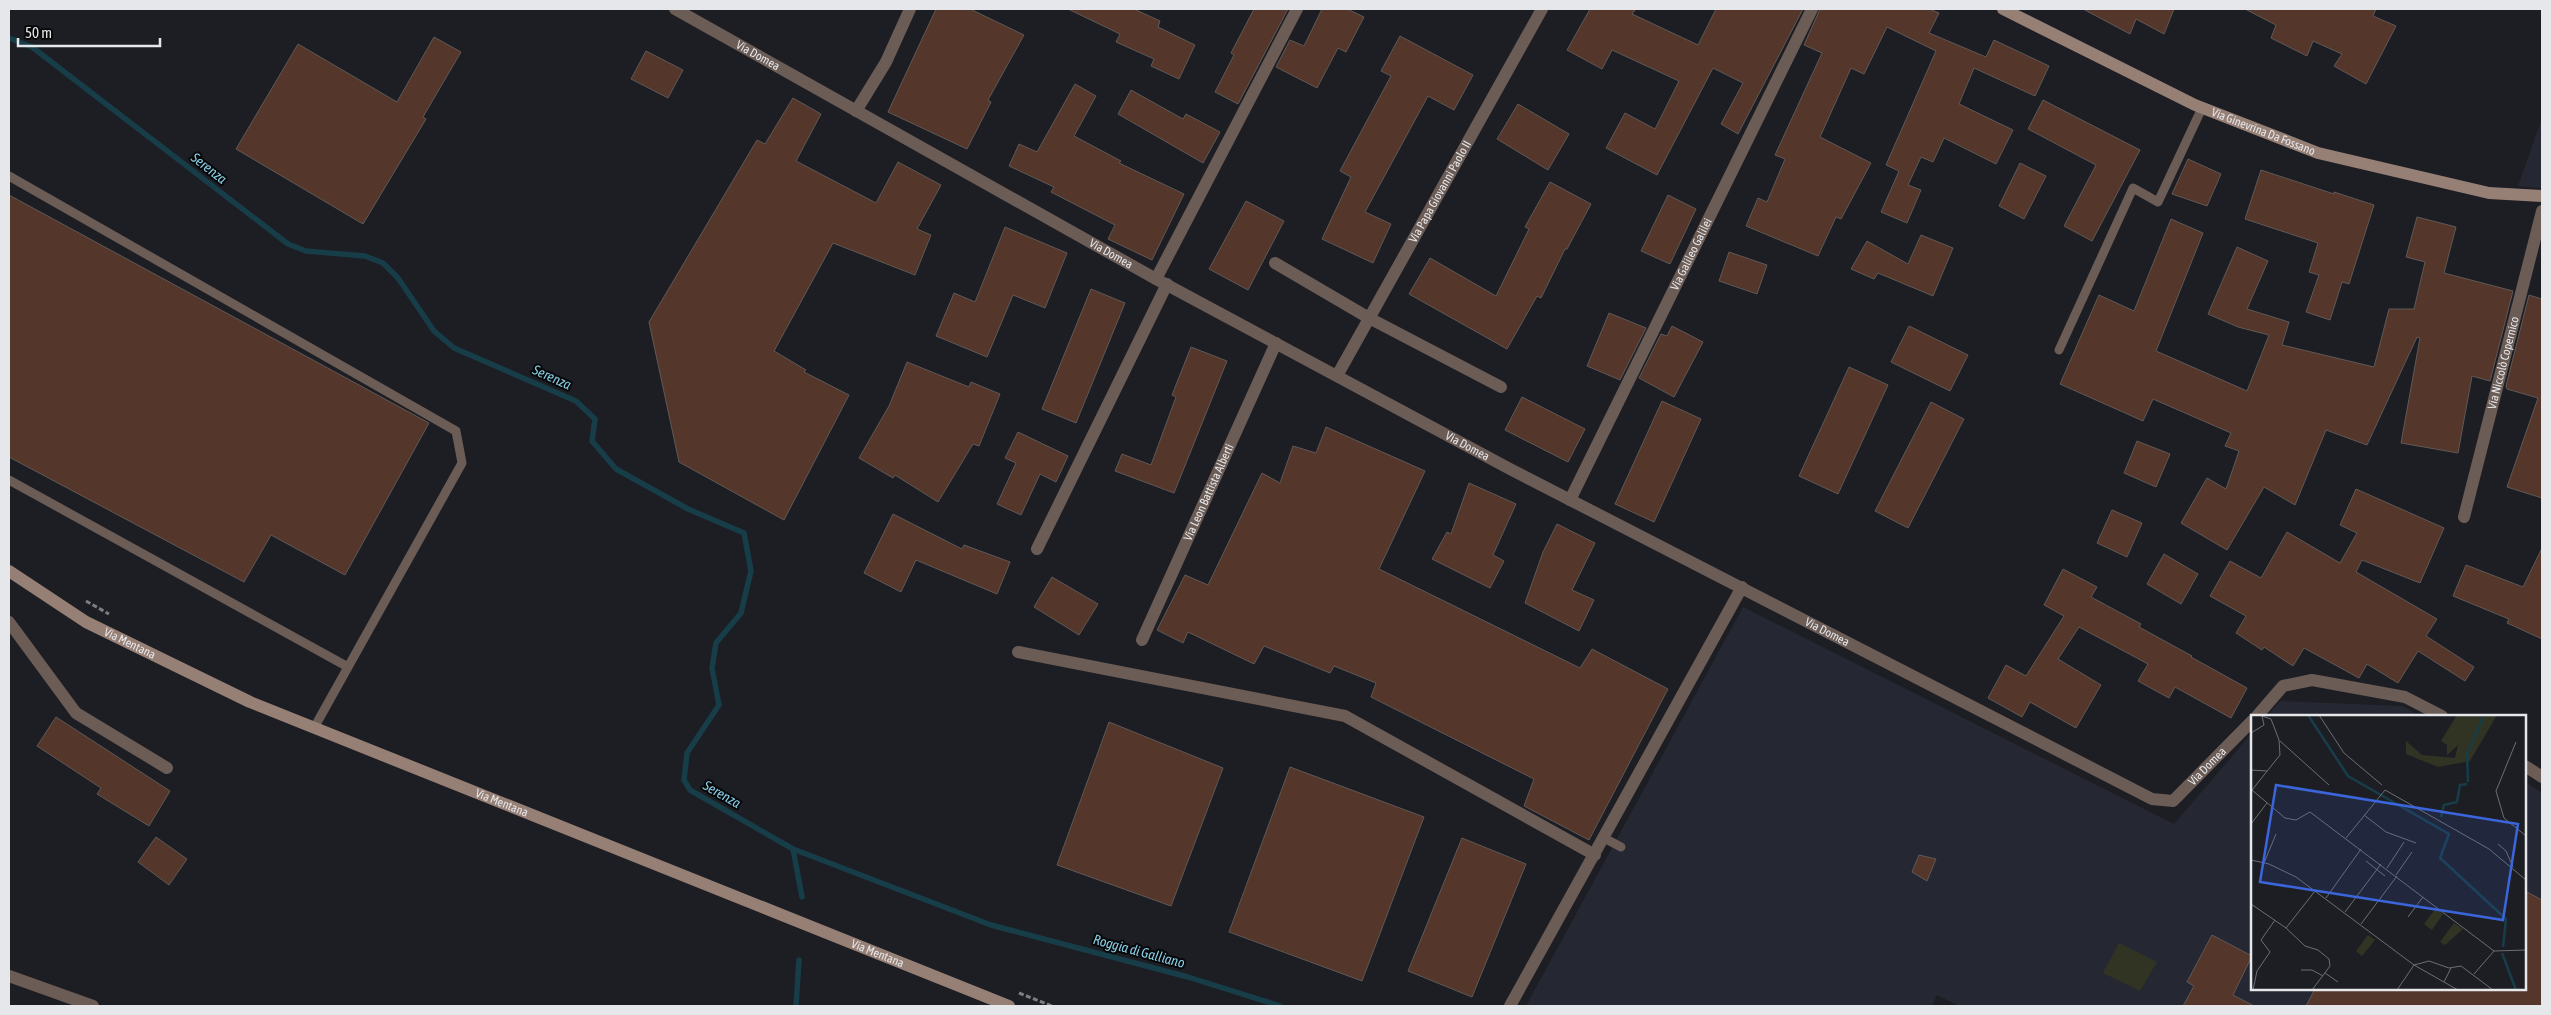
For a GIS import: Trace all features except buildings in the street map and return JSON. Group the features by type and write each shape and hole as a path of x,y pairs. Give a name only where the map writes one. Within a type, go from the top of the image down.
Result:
{"street":[{"name":"Via Domea","path":"675,9 1161,282 1338,374 1570,500 2152,798 2173,801 2251,722"},
{"path":"856,111 886,62 910,9"},
{"path":"1037,549 1161,282 1298,9"},
{"name":"Via Papa Giovanni Paolo II","path":"1338,374 1542,9"},
{"name":"Via Galileo Galilei","path":"1570,500 1812,9"},
{"name":"Via Ginevrina Da Fossano","path":"2003,9 2202,108 2318,153 2489,194 2542,196"},
{"name":"Via Niccolò Copernico","path":"2464,517 2542,211"},
{"path":"1275,263 1369,318 1502,386"},
{"name":"Via Leon Battista Alberti","path":"1142,640 1276,343"},
{"name":"Via Mentana","path":"9,571 86,622 250,702 1009,1006"},
{"path":"1510,1006 1742,587"},
{"path":"9,622 76,713 167,768"},
{"path":"1018,652 1345,716 1595,855"},
{"path":"2258,715 2283,686 2312,680 2405,697 2440,715"},
{"path":"2526,767 2542,777"},
{"path":"9,976 93,1006"}],"lane":[{"path":"2059,350 2133,188 2158,202 2202,108"},
{"path":"9,176 456,430 462,463 314,728"},
{"path":"9,480 348,667"},
{"path":"1604,838 1621,847"}],"path":[{"path":"82,599 116,618"}],"shaded area":[{"path":"2542,118 2542,188 2518,186"},
{"path":"1743,607 2174,824 2251,734 2251,990 2526,990 2526,783 2542,793 2542,1006 1959,1006 1937,995 1932,1006 1526,1006"},
{"path":"2280,701 2403,706 2418,715 2268,715"}],"green space":[{"path":"2119,943 2157,962 2140,991 2103,973"}],"waterway":[{"name":"Serenza","path":"9,38 32,47 288,244 306,251 365,256 383,263 398,278 434,331 454,348 576,401 595,419 592,441 616,469 688,509 744,533 751,571 741,613 716,643 712,668 719,705 687,753 684,780 690,790 793,849 991,925 1188,977 1280,1006"},
{"name":"Serenza","path":"793,849 802,897"},
{"name":"Serenza","path":"796,1006 799,960"}],"water label":[{"name":"Roggia di Galliano","path":"1139,951"}]}
